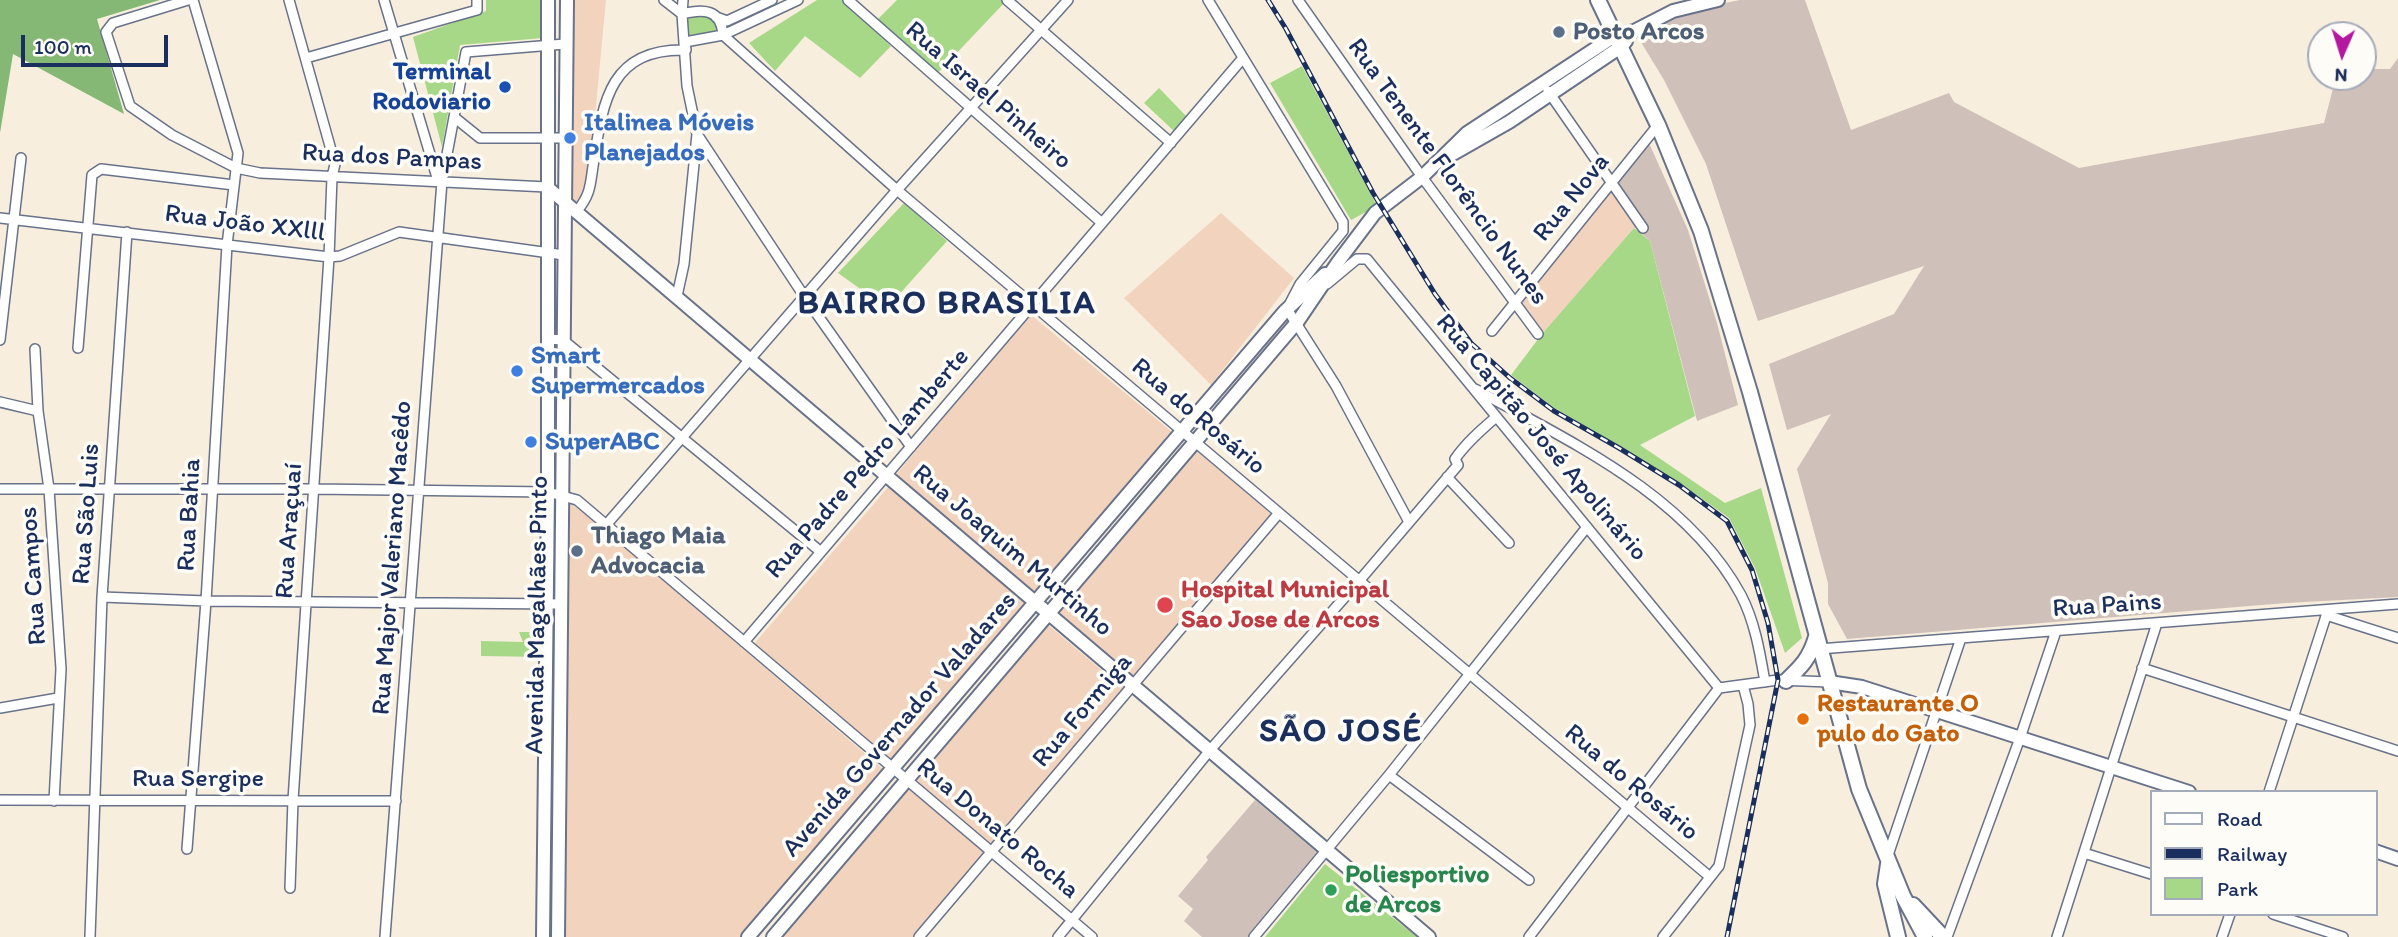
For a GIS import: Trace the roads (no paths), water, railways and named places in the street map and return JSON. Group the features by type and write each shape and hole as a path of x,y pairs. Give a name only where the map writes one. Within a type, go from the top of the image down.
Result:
{"main road":[{"path":"1598,0 1658,125 1704,243 1750,392 1859,789 1903,896 1924,937"},
{"path":"1786,681 1804,664 1818,642"},
{"path":"1888,860 1885,884 1898,937"},
{"path":"1903,896 1945,937"}],"street":[{"name":"Rua dos Pampas","path":"188,0 113,23 106,32 130,106 172,135 236,168 260,173 547,187"},
{"name":"Rua Bahia","path":"187,849 206,601 227,245 238,153 193,0"},
{"name":"Rua Araçuaí","path":"289,0 335,164 332,177 293,800 290,888"},
{"path":"384,0 440,181"},
{"name":"Avenida Magalhães Pinto","path":"543,937 548,492 548,0"},
{"name":"Avenida Magalhães Pinto","path":"558,937 567,0"},
{"path":"664,0 682,14"},
{"path":"677,296 684,264 697,134 687,86 683,0"},
{"path":"682,14 696,10 707,11 727,21 772,0"},
{"path":"686,50 685,42 726,33 798,0"},
{"name":"Rua Israel Pinheiro","path":"848,0 1102,223"},
{"path":"1007,0 1171,143"},
{"path":"606,525 969,108 1068,0"},
{"path":"1208,0 1343,222 1343,231 1300,285 1287,309 1336,386 1409,522"},
{"name":"Rua Tenente Florêncio Nunes","path":"1298,0 1422,177 1538,334"},
{"path":"1673,11 1685,0"},
{"path":"1619,41 1673,11 1718,0"},
{"path":"306,58 394,33 477,5"},
{"name":"Rua do Rosário","path":"715,17 726,33 897,190 1710,877"},
{"name":"Avenida Governador Valadares","path":"1436,164 1509,122 1619,41"},
{"name":"Avenida Governador Valadares","path":"773,937 1295,324 1375,213 1422,177 1466,134 1542,83 1619,41"},
{"path":"548,44 565,44"},
{"name":"Rua Major Valeriano Macêdo","path":"385,937 397,801 440,181 466,52 548,44"},
{"path":"577,211 588,197 601,118 610,89 621,72 635,61 664,49 686,50"},
{"name":"Rua Padre Pedro Lamberte","path":"744,642 1243,58"},
{"path":"1542,83 1643,228"},
{"path":"454,117 480,138 565,138"},
{"name":"Rua Nova","path":"1492,331 1658,125"},
{"path":"697,134 804,296 911,447"},
{"path":"0,340 22,158"},
{"path":"78,348 92,175 101,169 234,185"},
{"name":"Rua Joaquim Murtinho","path":"547,187 1429,937"},
{"path":"547,215 564,216"},
{"name":"Rua João XXlll","path":"0,218 329,257 340,256 399,232 564,255"},
{"name":"Rua São Luis","path":"90,937 102,597 127,232"},
{"name":"Rua Capitão José Apolinário","path":"1321,289 1357,259 1367,259 1719,688"},
{"name":"Avenida Governador Valadares","path":"748,937 1287,309 1338,262"},
{"path":"548,338 563,340 821,552"},
{"name":"Rua Campos","path":"35,349 38,411 49,489 61,668 54,800"},
{"path":"1469,386 1583,448 1633,479 1694,533 1720,564 1741,596 1757,639 1765,682"},
{"path":"0,402 38,411"},
{"path":"1506,430 1507,423 1513,417 1530,420"},
{"path":"1058,937 1211,749 1458,464 1455,459 1474,436 1495,418"},
{"path":"1447,477 1510,542"},
{"name":"Rua Donato Rocha","path":"0,489 213,488 548,492 577,500 1092,937"},
{"name":"Rua Formiga","path":"919,937 1279,513"},
{"path":"1254,937 1390,775 1587,527"},
{"path":"102,597 206,601 561,604"},
{"name":"Rua Pains","path":"1818,642 1961,638 2327,612 2398,604"},
{"path":"2270,790 2327,612 2398,638"},
{"path":"2057,937 2157,623"},
{"path":"1945,937 2020,738 2056,631"},
{"path":"1888,860 1961,638"},
{"path":"2142,668 2398,751"},
{"path":"1529,937 1719,688 1786,681 1829,682 1862,687 2183,790"},
{"path":"1663,937 1719,866 1750,725 1743,685"},
{"path":"0,708 58,698"},
{"path":"1390,775 1529,880"},
{"name":"Rua Sergipe","path":"0,800 397,801"},
{"path":"2377,852 2398,859"},
{"path":"2084,853 2150,874"},
{"path":"544,861 558,861"},
{"path":"781,899 796,911"},
{"path":"2222,937 2229,916"},
{"path":"2279,916 2343,937"}],"railway":[{"path":"1268,0 1373,193 1435,294 1471,343 1510,378 1554,411 1679,485 1727,521 1752,570 1768,623 1778,680 1727,937"}],"place":[{"name":"Posto Arcos","path":"1559,32"},
{"name":"Terminal Rodoviario","path":"505,87"},
{"name":"Italinea Móveis Planejados","path":"570,138"},
{"name":"Smart Supermercados","path":"517,371"},
{"name":"SuperABC","path":"531,442"},
{"name":"Thiago Maia Advocacia","path":"577,551"},
{"name":"Hospital Municipal Sao Jose de Arcos","path":"1165,605"},
{"name":"Restaurante O pulo do Gato","path":"1803,719"},
{"name":"Poliesportivo de Arcos","path":"1331,890"}],"district":[{"name":"BAIRRO BRASILIA","path":"947,305"},
{"name":"SÃO JOSÉ","path":"1341,733"}]}
